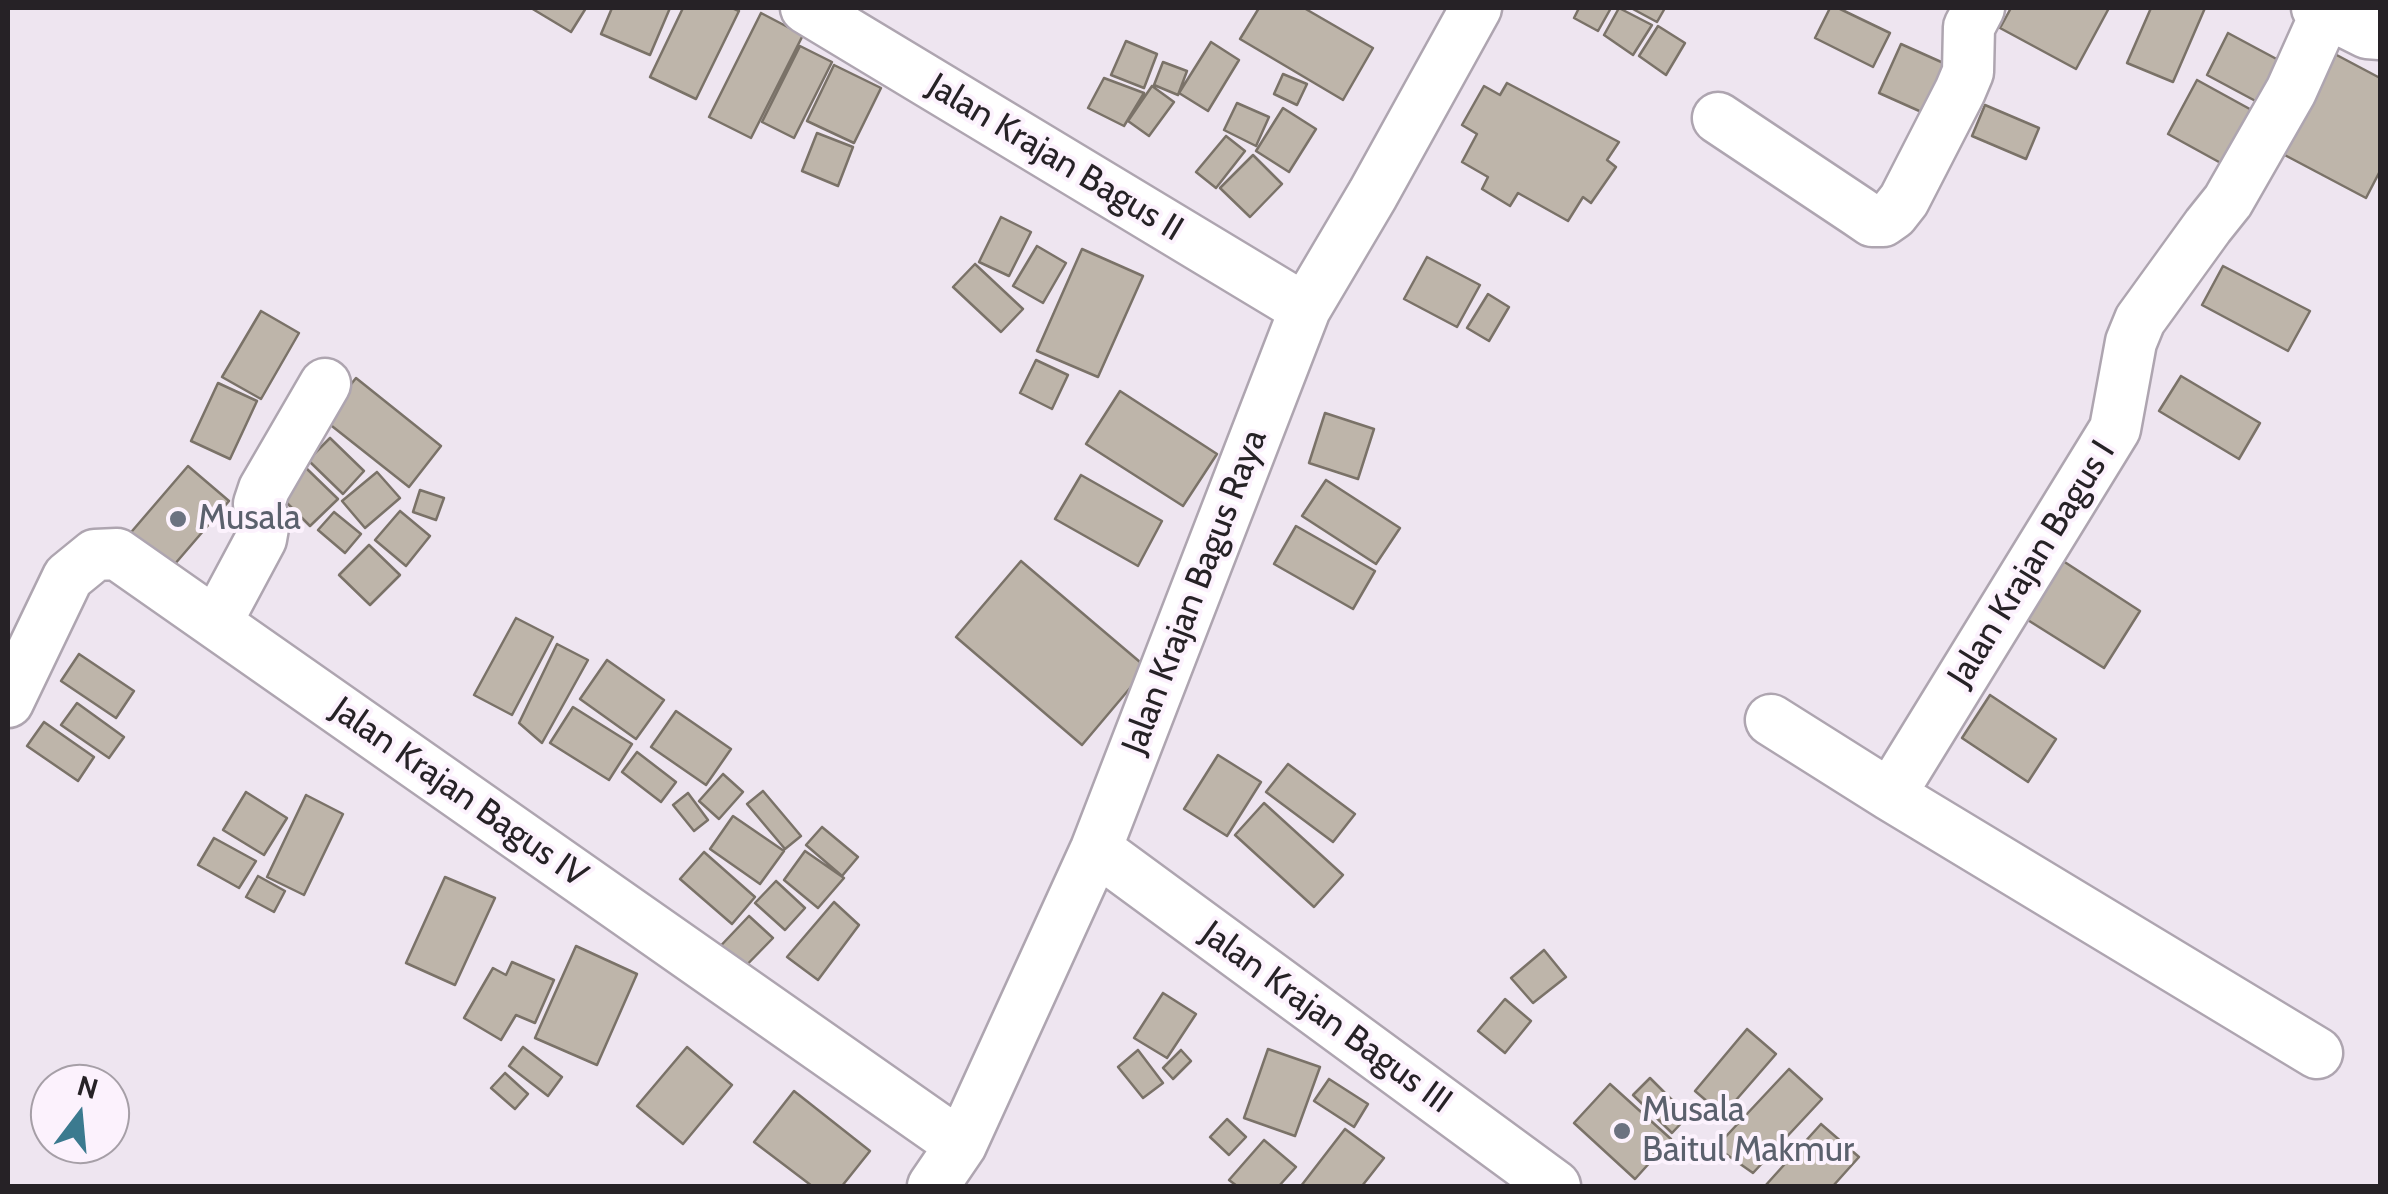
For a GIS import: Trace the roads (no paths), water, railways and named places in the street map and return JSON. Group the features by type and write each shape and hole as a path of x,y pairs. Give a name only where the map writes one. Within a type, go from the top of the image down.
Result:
{"street":[{"name":"Jalan Krajan Bagus II","path":"806,8 1304,308"},
{"name":"Jalan Krajan Bagus Raya","path":"933,1186 961,1145 1096,849 1304,308 1373,194 1476,8"},
{"path":"1718,118 1859,212 1872,220 1883,220 1904,200 1960,91 1968,72 1969,27 1979,8"},
{"path":"2322,10 2367,33 2380,34"},
{"name":"Jalan Krajan Bagus I","path":"1890,795 2115,429 2129,354 2140,320 2228,201 2291,92 2322,10"},
{"path":"216,623 262,539 264,522 259,504 264,489 325,384"},
{"name":"Jalan Krajan Bagus IV","path":"8,702 68,576 95,555 116,554 961,1145"},
{"path":"1771,720 2317,1053"},
{"name":"Jalan Krajan Bagus III","path":"1096,849 1555,1186"}],"place":[{"name":"Musala","path":"178,519"},
{"name":"Musala Baitul Makmur","path":"1622,1131"}]}
